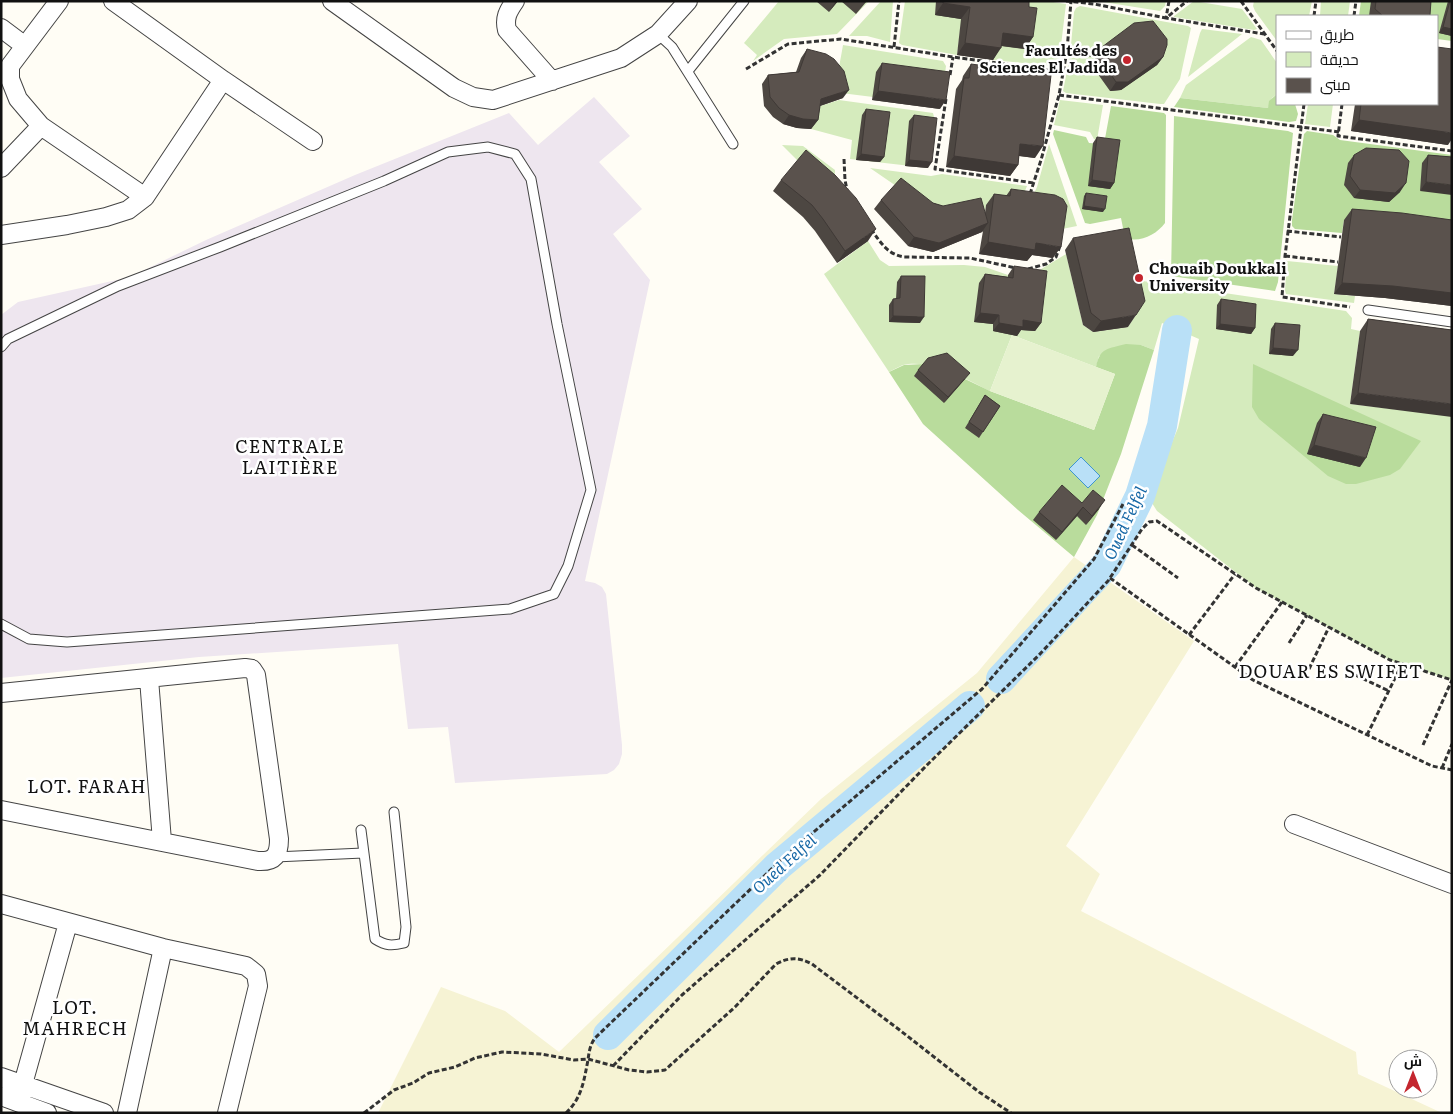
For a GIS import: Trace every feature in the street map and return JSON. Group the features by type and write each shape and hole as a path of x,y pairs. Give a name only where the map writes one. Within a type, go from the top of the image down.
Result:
{"street":[{"path":"59,1 10,66 10,79 18,99 41,126 145,198"},
{"path":"113,1 223,80 313,140"},
{"path":"332,1 454,88 473,98 493,100 621,58 658,34 688,1"},
{"path":"515,1 508,11 505,20 507,30 552,81"},
{"path":"1,28 25,46"},
{"path":"1,235 67,225 106,217 128,210 145,198 223,80"},
{"path":"1,168 41,126"},
{"path":"1,694 245,668 252,669 256,675 279,849 275,857 267,862 258,861 1,810"},
{"path":"149,679 162,841"},
{"path":"1294,824 1452,884"},
{"path":"1,904 163,948 246,966 256,974 258,986 227,1113"},
{"path":"47,1113 9,1099 23,1085 68,923"},
{"path":"127,1113 163,948"},
{"path":"1,1077 104,1113"}],"lane":[{"path":"688,71 744,1"},
{"path":"658,34 672,47 733,144"},
{"path":"1,346 8,339 118,286 220,248 384,181 448,152 488,148 515,154 531,179 590,490 568,566 554,594 510,609 67,642 29,639 1,624"},
{"path":"1368,310 1452,322"},
{"path":"361,830 375,938 384,945 394,946 404,943 406,926 394,812"},
{"path":"275,857 363,853"}],"path":[{"path":"894,47 899,1"},
{"path":"1066,1 1094,3 1166,18 1264,34"},
{"path":"1166,18 1169,1"},
{"path":"1166,18 1187,1"},
{"path":"1241,1 1276,50"},
{"path":"1314,15 1316,1"},
{"path":"1354,15 1356,1"},
{"path":"1028,197 1034,183 1059,95 1064,72 1071,2"},
{"path":"746,69 788,44 841,40 953,58 1064,72"},
{"path":"1066,51 1096,56"},
{"path":"950,76 953,58"},
{"path":"946,94 935,169 1034,183"},
{"path":"1059,95 1339,132"},
{"path":"1304,105 1284,256 1282,298 1350,307"},
{"path":"1342,105 1338,136 1452,151"},
{"path":"844,159 844,180 850,195"},
{"path":"869,226 885,249 894,255 904,258 970,258 1019,269"},
{"path":"1287,231 1341,237"},
{"path":"1025,269 1046,264 1056,258 1060,245"},
{"path":"1284,256 1338,262"},
{"path":"566,1113 577,1101 581,1092 590,1047 595,1038 782,859 982,688 1094,559 1122,504"},
{"path":"613,1066 682,996 820,875 928,764 1040,655 1110,578 1142,528 1149,522 1157,521 1256,588 1390,660 1452,680 1423,745"},
{"path":"1132,545 1178,578"},
{"path":"1189,635 1235,574"},
{"path":"1110,578 1253,680 1432,766 1452,770"},
{"path":"1235,667 1282,602"},
{"path":"1290,643 1307,616"},
{"path":"1309,669 1329,627"},
{"path":"1367,735 1402,664"},
{"path":"1349,672 1389,691"},
{"path":"1442,768 1452,744"},
{"path":"364,1113 394,1090 413,1083 429,1073 455,1067 475,1058 502,1052 541,1054 574,1060 588,1059 629,1070 647,1072 665,1070 735,1007 776,964 792,958 802,959 812,964 979,1092 1011,1113"}],"shaded area":[{"name":"CENTRALE LAITIÈRE","path":"594,97 630,136 599,162 642,209 613,234 650,280 585,581 602,587 606,594 622,745 619,764 614,770 607,774 455,783 448,727 408,729 398,644 199,657 1,678 1,315 18,302 130,277 206,240 355,175 509,113 538,145"},
{"path":"1074,557 1194,641 1066,846 1100,874 1081,911 1356,1052 1358,1074 1388,1088 1388,1099 1412,1099 1442,1113 378,1113 441,987 505,1011 559,1052 821,799 977,673"}],"green space":[{"path":"779,1 869,1 837,34 784,39 753,61 757,55 744,43"},
{"path":"881,1 893,1 890,42 867,36 849,36"},
{"path":"905,1 964,1 957,55 899,43"},
{"path":"1023,1 1047,1 1066,4 1059,62 1054,66 993,60 995,45"},
{"path":"1097,1 1166,1 1165,6 1160,11"},
{"path":"1194,1 1242,9 1257,29 1174,17"},
{"path":"1254,1 1312,1 1309,15 1276,15 1276,40 1253,6"},
{"path":"1321,1 1350,1 1348,15 1320,15"},
{"path":"1361,1 1452,1 1452,41 1438,39 1438,15 1359,15"},
{"path":"1080,6 1191,28 1180,79 1164,104 1066,93 1063,91 1070,56 1074,12"},
{"path":"1202,29 1242,34 1188,77 1200,33"},
{"path":"1251,37 1261,40 1276,62 1276,95 1272,98 1268,108 1180,98 1186,85"},
{"path":"843,45 943,61 946,66 944,81 873,97 841,93 839,74"},
{"path":"1276,95 1276,105 1295,105 1298,114 1296,121 1289,122 1174,107 1180,98 1268,108 1269,101"},
{"path":"839,100 933,113 928,168 850,159 852,140 811,129 814,108"},
{"path":"1060,100 1103,105 1097,140 1094,139 1090,132 1054,125"},
{"path":"1308,105 1333,105 1330,127 1305,124"},
{"path":"1111,106 1164,113 1166,115 1165,223 1157,231 1142,239 1125,238 1121,218 1090,224 1085,223 1053,134 1054,130 1086,137 1089,143 1104,144"},
{"path":"1174,116 1293,133 1278,282 1275,291 1171,276"},
{"path":"1307,131 1333,135 1340,140 1452,155 1452,233 1344,220 1342,233 1295,229 1292,226 1292,220 1304,134"},
{"path":"1049,144 1077,226 1057,230 1029,204 1037,187"},
{"path":"782,145 803,146 835,170 835,177 798,161"},
{"path":"870,168 931,176 942,174 1027,186 1020,203 986,205 982,232 937,214"},
{"path":"868,241 880,260 889,266 964,265 985,267 1008,275 1033,274 1066,254 1083,325 1093,332 1128,327 1137,313 1129,279 1346,311 1352,318 1351,329 1360,331 1350,404 1452,416 1452,680 1390,660 1256,588 1157,511 1152,503 1151,492 1178,428 1199,339 1162,323 1154,350 1141,345 1099,356 1096,367 1012,335 990,391 936,367 913,364 903,365 889,372 824,274"},
{"path":"1287,261 1338,266 1334,294 1355,296 1354,303 1286,294"},
{"path":"1012,335 1115,374 1094,430 990,391"},
{"path":"1126,344 1141,345 1154,350 1121,454 1097,515 1074,557 1018,510 923,424 889,372 904,365 924,364 1094,430 1115,374 1096,367 1098,360 1106,350"},
{"path":"1253,364 1421,441 1400,469 1390,475 1356,484 1346,484 1328,476 1259,419 1252,407"}],"water":[{"path":"1081,457 1100,476 1088,488 1069,469"}],"building":[{"path":"943,1 1029,1 1029,7 1037,8 1033,37 1003,33 1001,48 965,43 970,7 943,3"},
{"path":"1376,1 1431,1 1430,15 1382,15 1375,9"},
{"path":"1450,1 1452,1 1452,29 1443,27"},
{"path":"1153,21 1167,39 1163,57 1128,82 1116,82 1102,61 1102,47 1134,23"},
{"path":"1438,47 1452,49 1452,133 1359,120 1361,105 1438,105"},
{"path":"807,49 826,54 834,59 844,71 849,90 821,99 818,120 803,119 789,115 779,108 770,97 768,75 799,72"},
{"path":"882,63 950,72 946,100 878,91"},
{"path":"971,64 1051,75 1043,146 1020,144 1018,165 954,156 964,78 969,78"},
{"path":"866,109 890,112 884,157 861,154"},
{"path":"914,115 937,118 932,162 909,160"},
{"path":"1097,137 1120,140 1114,183 1092,180"},
{"path":"1366,148 1399,150 1409,161 1406,183 1395,193 1360,190 1350,176 1354,155"},
{"path":"806,150 835,175 856,198 876,229 845,251 812,205 781,180"},
{"path":"1428,155 1452,157 1452,185 1426,182"},
{"path":"901,178 933,203 943,206 981,198 988,223 939,243 914,237 881,200"},
{"path":"1011,189 1055,195 1063,199 1067,206 1061,247 1036,243 1035,250 988,242 994,194 1010,196"},
{"path":"1086,193 1107,196 1105,209 1084,206"},
{"path":"1352,209 1452,220 1452,293 1393,286 1342,283"},
{"path":"1129,228 1145,301 1136,315 1101,321 1091,313 1073,238"},
{"path":"1014,266 1047,271 1041,323 1023,320 1023,327 999,323 999,315 980,313 985,274 1013,278"},
{"path":"901,276 925,276 924,317 893,316 893,299 900,298"},
{"path":"1221,299 1256,304 1255,328 1220,324"},
{"path":"1368,319 1452,330 1452,404 1358,393"},
{"path":"1275,323 1300,325 1298,350 1273,348"},
{"path":"947,353 970,373 948,397 918,370 928,358"},
{"path":"985,395 1000,406 983,432 969,422"},
{"path":"1323,414 1376,427 1366,458 1314,445"},
{"path":"1062,485 1082,503 1093,490 1105,500 1092,516 1083,507 1062,532 1039,512"}],"waterway":[{"name":"Oued Felfel","path":"1001,679 1107,564 1140,496 1162,426 1177,330"},
{"name":"Oued Felfel","path":"608,1035 778,866 970,706"}],"place":[{"name":"Facultés des Sciences El Jadida","path":"1127,60"},
{"name":"Chouaib Doukkali University","path":"1139,278"}],"district":[{"name":"CENTRALE LAITIÈRE","path":"290,457"},
{"name":"DOUAR ES SWIFET","path":"1331,672"},
{"name":"LOT. FARAH","path":"87,787"},
{"name":"LOT. MAHRECH","path":"75,1018"}]}
